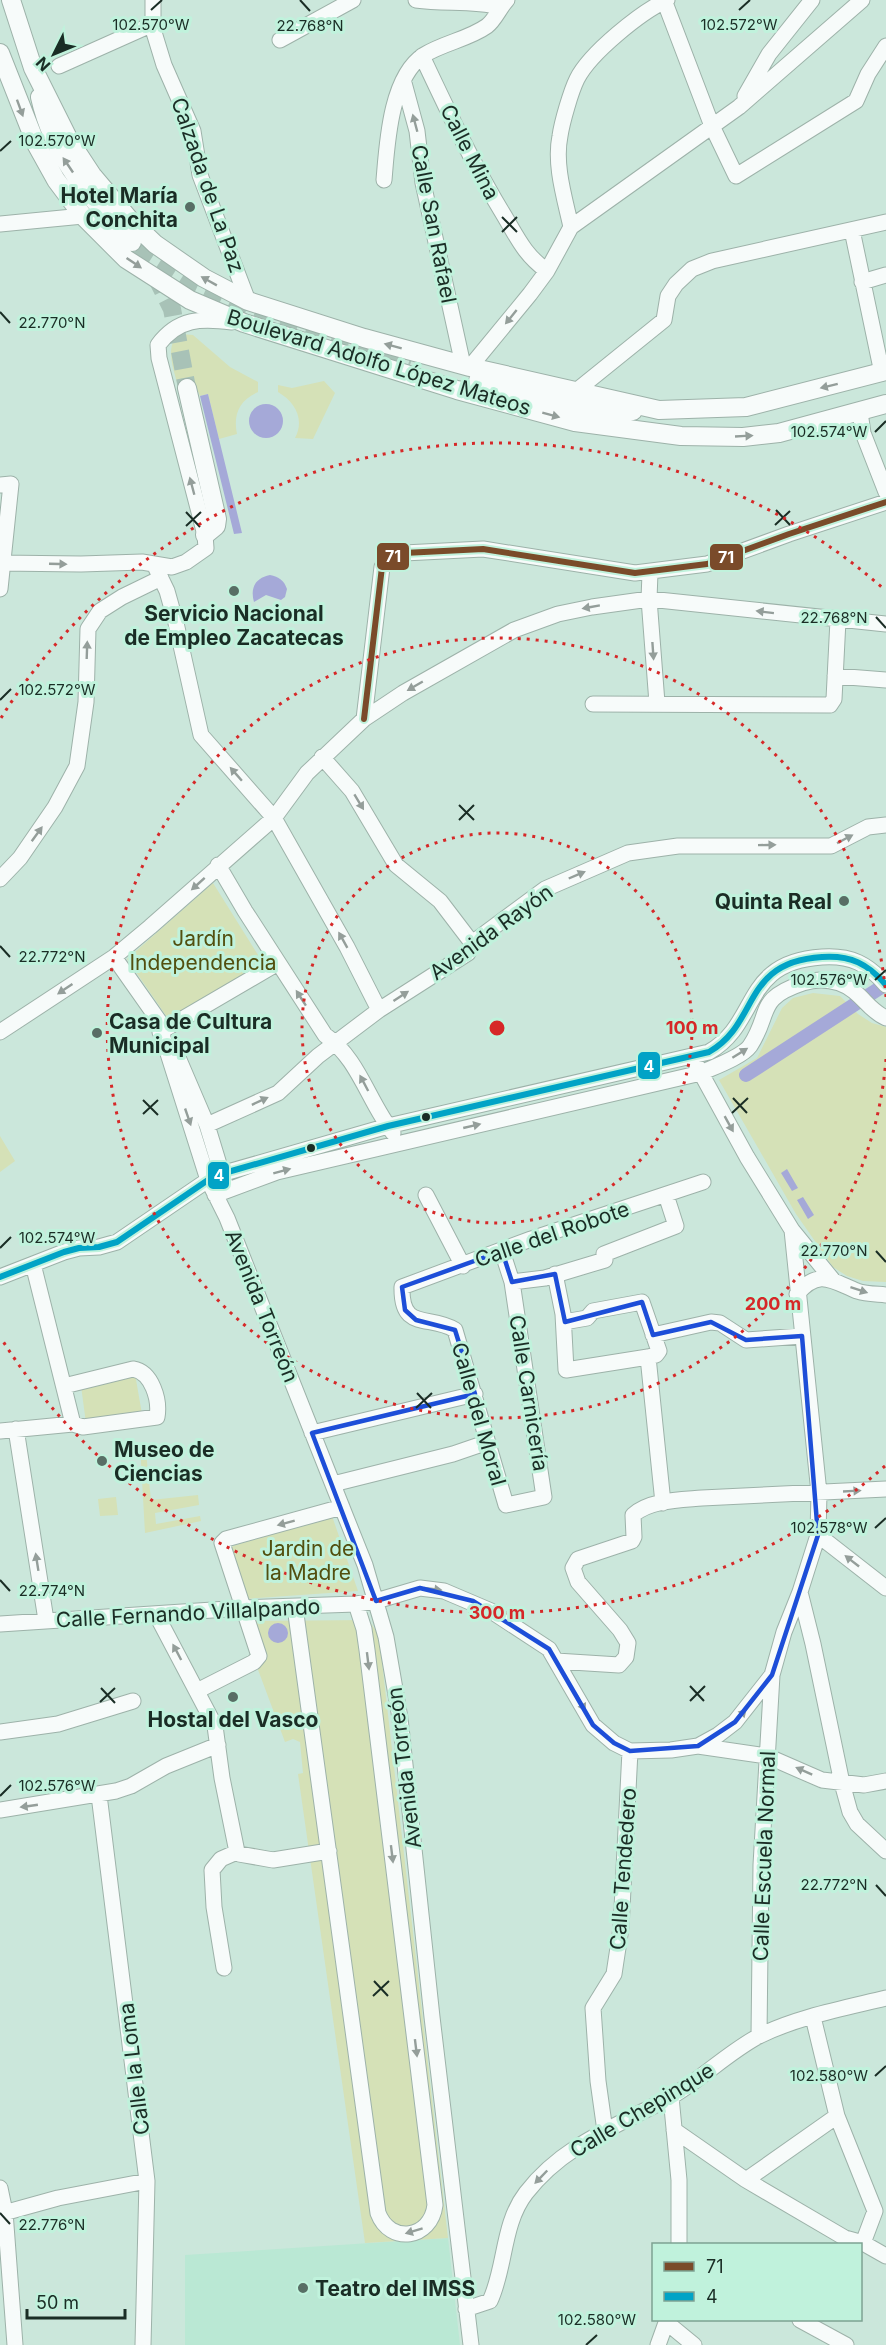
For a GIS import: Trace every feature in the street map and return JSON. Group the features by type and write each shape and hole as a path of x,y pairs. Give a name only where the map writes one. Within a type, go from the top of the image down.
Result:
{"main road":[{"name":"Boulevard Adolfo López Mateos","path":"11,0 33,68 69,140 92,175 130,220 155,244 204,278 248,301 364,338 467,366 659,410 746,407 884,372"},
{"name":"Boulevard Adolfo López Mateos","path":"0,53 24,119 36,144 56,180 83,216 126,258 190,300 244,323 457,390 575,422 681,436 742,437 779,433 886,405"},
{"path":"33,68 45,123 59,151 85,190 132,243"},
{"path":"411,362 570,406 603,411 659,410"},
{"path":"187,388 217,519 216,526 205,535"}],"street":[{"name":"Calzada de La Paz","path":"153,0 153,30 164,65 193,131 200,175 248,301"},
{"path":"280,40 353,0"},
{"path":"384,180 390,119 404,83 423,56 489,25 503,4 484,0 429,2 416,0"},
{"path":"571,227 560,170 559,137 578,78 599,50 665,0 712,126 736,176 856,101 868,74 886,46"},
{"path":"739,107 769,54 812,0"},
{"path":"467,366 530,294 547,271 571,227 739,107 862,0"},
{"path":"59,66 153,24"},
{"name":"Calle Mina","path":"423,56 473,162 530,259 547,271"},
{"name":"Calle San Rafael","path":"404,83 417,131 423,183 467,366"},
{"path":"0,224 83,216"},
{"path":"576,391 664,320 668,296 676,284 692,269 712,261 886,222"},
{"path":"852,230 884,372"},
{"path":"862,282 886,275"},
{"path":"1,563 142,562 172,567 186,562 206,548 205,535 159,358 158,345 168,332 195,321 211,319 244,323"},
{"path":"861,411 863,432 886,492"},
{"path":"0,485 11,484 0,589"},
{"path":"364,718 382,567 390,557 404,553 483,549 635,573 650,573 707,564 886,502"},
{"path":"154,564 176,623 201,735 274,818 347,946 380,1010"},
{"path":"650,573 649,599 657,704"},
{"path":"0,879 20,858 55,807 77,766 86,702 88,629 100,611 122,597 161,579"},
{"path":"0,1032 114,957 274,818 307,773 364,718 403,693 514,630 558,614 649,599 886,624"},
{"path":"593,704 830,705 834,699 838,620"},
{"path":"835,676 886,680"},
{"path":"322,757 352,791 396,865 440,902 472,942"},
{"name":"Avenida Rayón","path":"207,1125 278,1092 318,1056 380,1010 468,952 472,942 545,889 628,853 678,846 782,844 831,846 868,827 886,825"},
{"path":"218,865 325,1035 337,1043 352,1062 388,1126 401,1142"},
{"path":"0,1277 64,1252 117,1242 215,1177 388,1126 709,1052 718,1047 728,1036 755,992 769,976 776,970 798,960 838,956 852,959 874,972 886,985"},
{"path":"114,957 161,1028 207,1125 215,1177"},
{"path":"161,1028 278,963"},
{"path":"221,1193 277,1172 701,1072 743,1053 750,1047 774,996 782,990 812,981 825,980 856,991 873,1011 886,1018"},
{"path":"161,1028 215,1177"},
{"path":"690,1056 747,1157 792,1230 832,1279 858,1292 886,1295"},
{"name":"Avenida Torreón","path":"215,1177 227,1218 342,1507 376,1600 386,1637 400,1718 471,2345"},
{"name":"Calle del Robote","path":"402,1287 702,1182"},
{"path":"426,1195 463,1266"},
{"path":"512,1282 523,1282 605,1260 604,1254 676,1226 666,1195"},
{"path":"698,1746 735,1722 772,1676 784,1632 800,1592 818,1535 819,1493 792,1230"},
{"name":"Calle Carnicería","path":"502,1251 512,1282 544,1497 506,1505"},
{"path":"33,1264 73,1424"},
{"path":"555,1274 564,1322 566,1370 648,1357 656,1355 659,1351 642,1302 593,1311 586,1318 564,1322"},
{"path":"798,1294 806,1284 816,1279 832,1279"},
{"name":"Calle del Moral","path":"402,1287 405,1310 416,1320 442,1323 455,1330 506,1505"},
{"path":"653,1335 711,1322 720,1323 746,1340 802,1336"},
{"path":"648,1357 663,1503"},
{"path":"0,1431 73,1424 83,1427 157,1417 159,1410 151,1380 140,1370 133,1369 64,1386"},
{"path":"312,1433 475,1394"},
{"path":"16,1429 46,1620"},
{"path":"333,1484 453,1454 488,1442"},
{"path":"556,1661 619,1665 626,1657 628,1643 620,1630 578,1582 573,1568 578,1559 632,1541 634,1537 633,1515 641,1507 702,1498 886,1489"},
{"path":"197,1691 254,1662 259,1656 223,1548 222,1543 225,1539 342,1507"},
{"path":"818,1535 886,1588"},
{"name":"Calle Fernando Villalpando","path":"0,1624 243,1608 356,1604 420,1588 444,1591 473,1601 523,1630 549,1649 593,1725 614,1743 630,1751"},
{"path":"800,1592 850,1812 857,1824 886,1851"},
{"path":"295,1607 378,2213 389,2228 410,2234 418,2232 430,2222 435,2205 365,1640 356,1604"},
{"path":"156,1614 215,1726 222,1778 237,1852"},
{"name":"Calle Escuela Normal","path":"759,2036 761,1865 772,1676"},
{"path":"0,1732 57,1724 133,1701"},
{"path":"0,1810 99,1795 131,1786 166,1766 218,1745"},
{"path":"630,1751 671,1750 698,1746 766,1756 822,1780 864,1785 886,1781"},
{"name":"Calle Tendedero","path":"605,2131 598,2081 593,2008 614,1974 621,1928 630,1751"},
{"name":"Calle la Loma","path":"99,1795 147,2181 143,2345"},
{"path":"237,1852 245,1856 273,1860 329,1851"},
{"path":"224,1968 214,1907 212,1870 221,1859 237,1852"},
{"name":"Calle Chepinque","path":"466,2309 490,2301 496,2288 513,2217 525,2194 550,2168 580,2143 671,2097 759,2036 813,2017 886,1998"},
{"path":"813,2017 837,2116 875,2211 863,2243"},
{"path":"671,2097 678,2181 679,2243"},
{"path":"746,2180 837,2116"},
{"path":"674,2130 746,2180 845,2238 863,2243 886,2256"},
{"path":"3,2213 58,2198 147,2181"},
{"path":"0,2188 15,2345"},
{"path":"658,2345 667,2321 694,2345"},
{"path":"804,2321 846,2345"}],"highlighted area":[{"path":"502,1251 512,1282 555,1274 565,1322 642,1302 653,1335 711,1322 746,1340 802,1336 818,1535 772,1675 735,1722 698,1746 630,1751 614,1743 593,1725 549,1649 473,1601 420,1588 376,1601 312,1433 475,1394 455,1330 416,1320 405,1310 402,1287"}],"shaded area":[{"path":"448,2238 460,2345 185,2345 185,2255"}],"green space":[{"path":"181,334 193,335 230,367 258,382 258,392 246,399 239,409 236,421 237,434 219,439 208,394 200,396 196,387 182,398 171,355 175,339"},
{"path":"324,381 335,393 313,439 295,438 299,424 297,412 278,392 278,385 292,388"},
{"name":"Jardín Independencia","path":"213,883 265,966 169,1020 127,959"},
{"path":"813,993 840,996 858,1014 872,1023 886,1027 886,1282 863,1281 847,1276 833,1267 796,1214 719,1080 757,1058 782,1008 793,998"},
{"path":"0,1136 15,1161 0,1172"},
{"path":"135,1374 142,1414 86,1423 81,1386"},
{"path":"145,1443 151,1500 198,1495 199,1505 155,1513 156,1524 200,1516 201,1521 145,1533 140,1444"},
{"path":"116,1497 118,1515 100,1516 98,1499"},
{"name":"Jardin de la Madre","path":"332,1516 358,1591 245,1599 229,1550 233,1546"},
{"path":"369,1620 379,1636 448,2238 365,2243 298,1774 303,1773 300,1742 293,1739 285,1742 257,1667 252,1621"}],"water":[{"path":"208,394 242,533 234,534 200,396"},
{"path":"266,404 278,409 283,421 278,433 266,438 254,433 249,421 254,409"},
{"path":"270,575 279,578 284,583 287,589 285,597 281,600 266,595 254,602 255,584"},
{"path":"787,1169 798,1188 792,1191 781,1173"},
{"path":"803,1197 814,1215 808,1219 797,1200"},
{"path":"278,1623 285,1626 288,1633 285,1640 278,1643 271,1640 268,1633 271,1626"}],"waterway":[{"path":"746,1075 886,984"}],"tunnel":[{"path":"136,249 191,284 238,306 411,362"},
{"path":"155,275 172,309 187,388"}],"transit line":[{"name":"71","path":"364,719 382,567 390,557 404,553 483,549 635,573 707,564 886,502"},
{"name":"4","path":"0,1277 64,1252 117,1242 208,1180 221,1174 388,1126 709,1052 725,1040 737,1026 764,982 777,970 796,961 822,957 850,959 872,971 886,985"}],"place":[{"name":"Hotel María Conchita","path":"190,207"},
{"name":"Servicio Nacional de Empleo Zacatecas","path":"234,591"},
{"name":"Quinta Real","path":"844,901"},
{"name":"Casa de Cultura Municipal","path":"97,1033"},
{"name":"Museo de Ciencias","path":"102,1461"},
{"name":"Hostal del Vasco","path":"233,1697"},
{"name":"Teatro del IMSS","path":"303,2288"}]}
